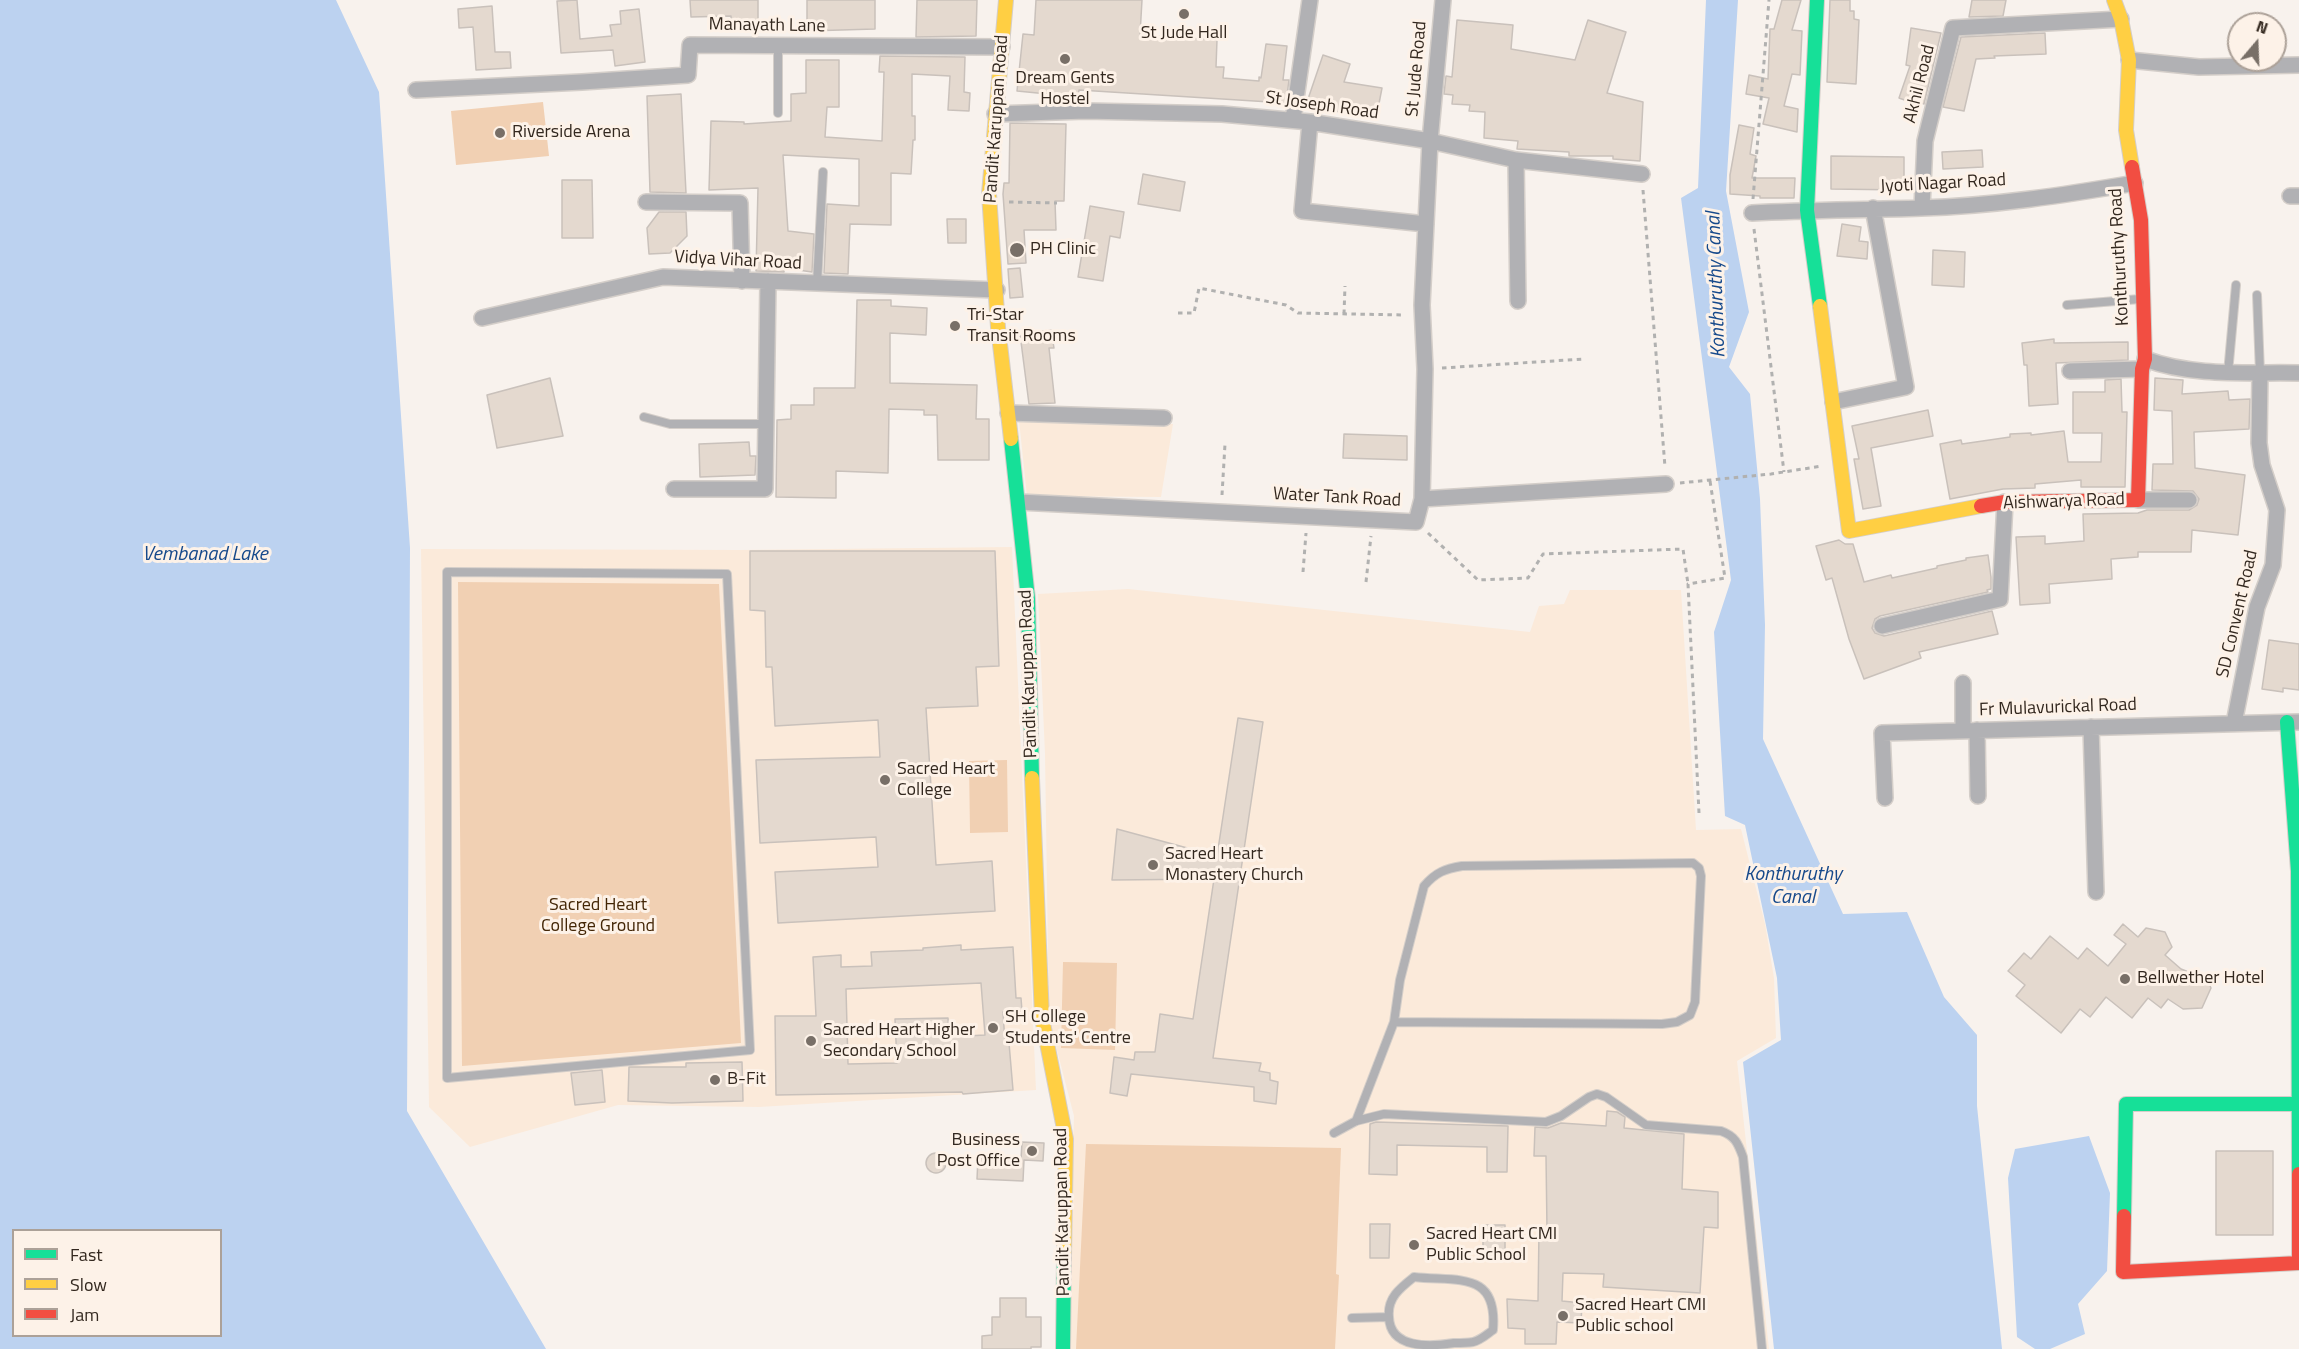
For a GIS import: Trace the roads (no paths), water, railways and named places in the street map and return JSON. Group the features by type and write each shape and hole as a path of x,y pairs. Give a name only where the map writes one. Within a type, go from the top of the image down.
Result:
{"street":[{"name":"Pandit Karuppan Road","path":"1006,0 989,202 998,327 1028,599 1032,798 1041,1018 1066,1139 1063,1349"},
{"path":"1293,120 1310,0"},
{"name":"St Jude Road","path":"1430,141 1443,0"},
{"path":"1817,0 1807,210 1833,402 1906,387 1873,208"},
{"name":"Konthuruthy Road","path":"2114,0 2121,19 2129,60 2126,130 2141,220 2143,364"},
{"name":"Akhil Road","path":"1922,208 1925,141 1953,28 2121,19"},
{"name":"Manayath Lane","path":"416,90 688,75 690,45 1002,47"},
{"path":"2129,60 2199,68 2299,65"},
{"name":"St Joseph Road","path":"995,114 1086,111 1222,114 1293,120 1430,141 1516,160 1642,174"},
{"path":"1310,122 1302,211 1426,224"},
{"name":"Water Tank Road","path":"1019,502 1416,522 1422,499 1425,369 1422,316 1430,141"},
{"path":"1516,160 1518,301"},
{"name":"Jyoti Nagar Road","path":"1752,213 1922,208 2064,195 2135,183"},
{"path":"646,202 740,203 742,280"},
{"name":"Vidya Vihar Road","path":"482,318 663,277 996,290"},
{"path":"674,489 765,489 768,281"},
{"path":"2070,371 2143,364 2228,373 2299,373"},
{"name":"Aishwarya Road","path":"1833,402 1849,531 2005,502 2138,500 2143,364"},
{"name":"SD Convent Road","path":"2234,723 2257,607 2273,565 2277,510 2262,465 2259,443 2260,373"},
{"path":"1008,412 1164,418"},
{"path":"1422,499 1666,484"},
{"path":"2138,500 2189,500"},
{"path":"1882,626 2000,599 2005,502"},
{"path":"1963,683 1978,796"},
{"path":"2293,722 2298,871 2299,1263 2123,1272 2126,1104 2298,1104"},
{"name":"Fr Mulavurickal Road","path":"1885,798 1882,733 2293,722"},
{"path":"2091,727 2096,892"}],"lane":[{"path":"778,46 778,113"},
{"path":"818,284 822,172"},
{"path":"2228,373 2236,285"},
{"path":"2256,295 2260,373"},
{"path":"2067,304 2142,299"},
{"path":"644,417 670,424 766,424"},
{"path":"447,572 727,574 750,1050 447,1078 447,572"},
{"path":"1356,1121 1394,1022 1400,980 1424,885 1432,876 1444,869 1462,866 1693,863 1699,868 1701,876 1695,1002 1689,1016 1677,1022 1662,1024 1394,1022"},
{"path":"1334,1133 1356,1121 1384,1114 1546,1122 1561,1116 1597,1094 1606,1097 1646,1125 1721,1131 1731,1135 1738,1144 1743,1157 1762,1349"},
{"path":"1414,1277 1477,1283 1488,1293 1494,1312 1493,1330 1483,1338 1471,1342 1442,1345 1416,1345 1396,1337 1389,1325 1389,1317 1388,1308 1399,1288 1414,1277"},
{"path":"1352,1318 1389,1317"}],"water":[{"name":"Vembanad Lake","path":"0,0 336,0 379,92 410,548 407,1111 546,1349 0,1349"},
{"name":"Konthuruthy Canal","path":"1706,0 1738,0 1726,191 1749,312 1729,367 1750,394 1760,499 1765,625 1763,739 1843,914 1907,912 1944,997 1977,1035 1977,1106 2002,1349 1774,1349 1743,1062 1781,1040 1777,978 1745,825 1725,816 1714,632 1731,580 1681,198 1698,188"},
{"path":"2089,1136 2110,1193 2107,1271 2078,1304 2085,1334 2050,1349 2035,1349 2017,1337 2008,1178 2015,1149"}],"place":[{"name":"St Jude Hall","path":"1184,14"},
{"name":"Dream Gents Hostel","path":"1065,59"},
{"name":"Riverside Arena","path":"500,133"},
{"name":"PH Clinic","path":"1017,250"},
{"name":"Tri-Star Transit Rooms","path":"955,326"},
{"name":"Sacred Heart College","path":"885,780"},
{"name":"Sacred Heart Monastery Church","path":"1153,865"},
{"name":"Bellwether Hotel","path":"2125,979"},
{"name":"SH College Students' Centre","path":"993,1028"},
{"name":"Sacred Heart Higher Secondary School","path":"811,1041"},
{"name":"B-Fit","path":"715,1080"},
{"name":"Business Post Office","path":"1032,1151"},
{"name":"Sacred Heart CMI Public School","path":"1414,1245"},
{"name":"Sacred Heart CMI Public school","path":"1563,1316"}],"park label":[{"name":"Sacred Heart College Ground","path":"598,916"}]}
